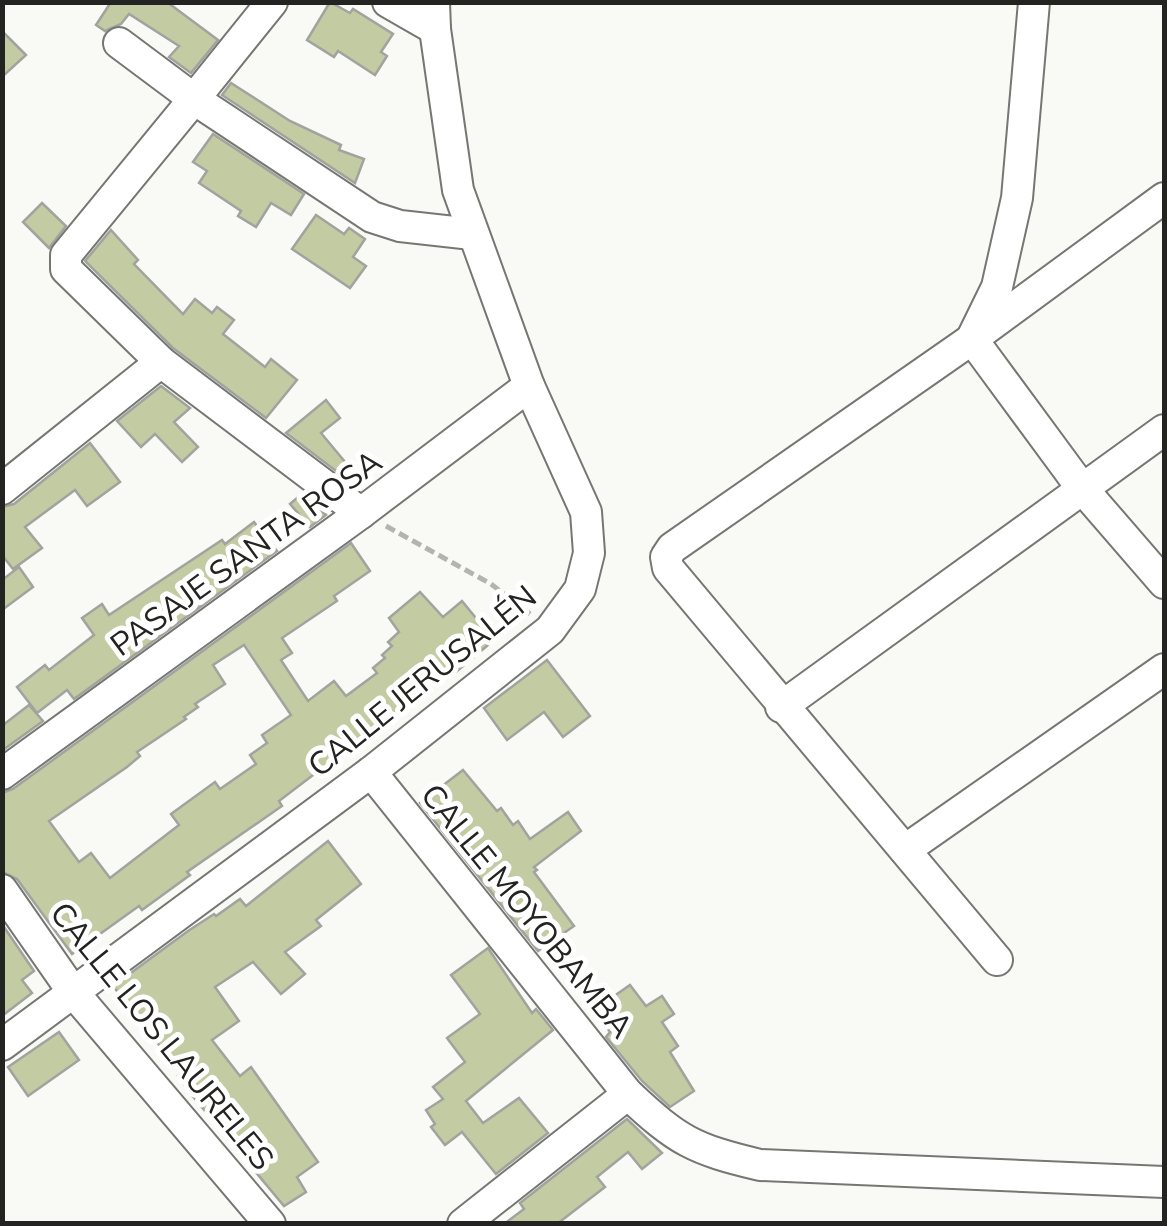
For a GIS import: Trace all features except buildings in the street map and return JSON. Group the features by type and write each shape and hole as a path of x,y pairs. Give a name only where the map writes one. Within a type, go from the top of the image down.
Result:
{"street":[{"path":"272,2 64,262 66,269 161,362 361,513"},
{"path":"388,2 435,16"},
{"path":"972,339 996,287 1017,198 1034,2"},
{"name":"CALLE JERUSALÉN","path":"2,1045 371,772 550,630 580,589 589,552 586,512 528,386 458,190 435,16"},
{"path":"119,43 194,99 372,216 400,226 472,234"},
{"path":"996,960 781,707 668,568 666,556 1164,198"},
{"path":"972,339 1081,487 1164,583"},
{"path":"2,490 161,362"},
{"name":"PASAJE SANTA ROSA","path":"2,774 361,513 528,386"},
{"path":"781,707 1164,430"},
{"path":"906,850 1164,669"},
{"name":"CALLE MOYOBAMBA","path":"371,772 628,1094 660,1126 682,1140 711,1153 760,1165 1164,1182"},
{"name":"CALLE LOS LAURELES","path":"2,890 73,992 270,1224"},
{"path":"463,1224 628,1094"}],"path":[{"path":"361,513 491,584 550,630"}]}
